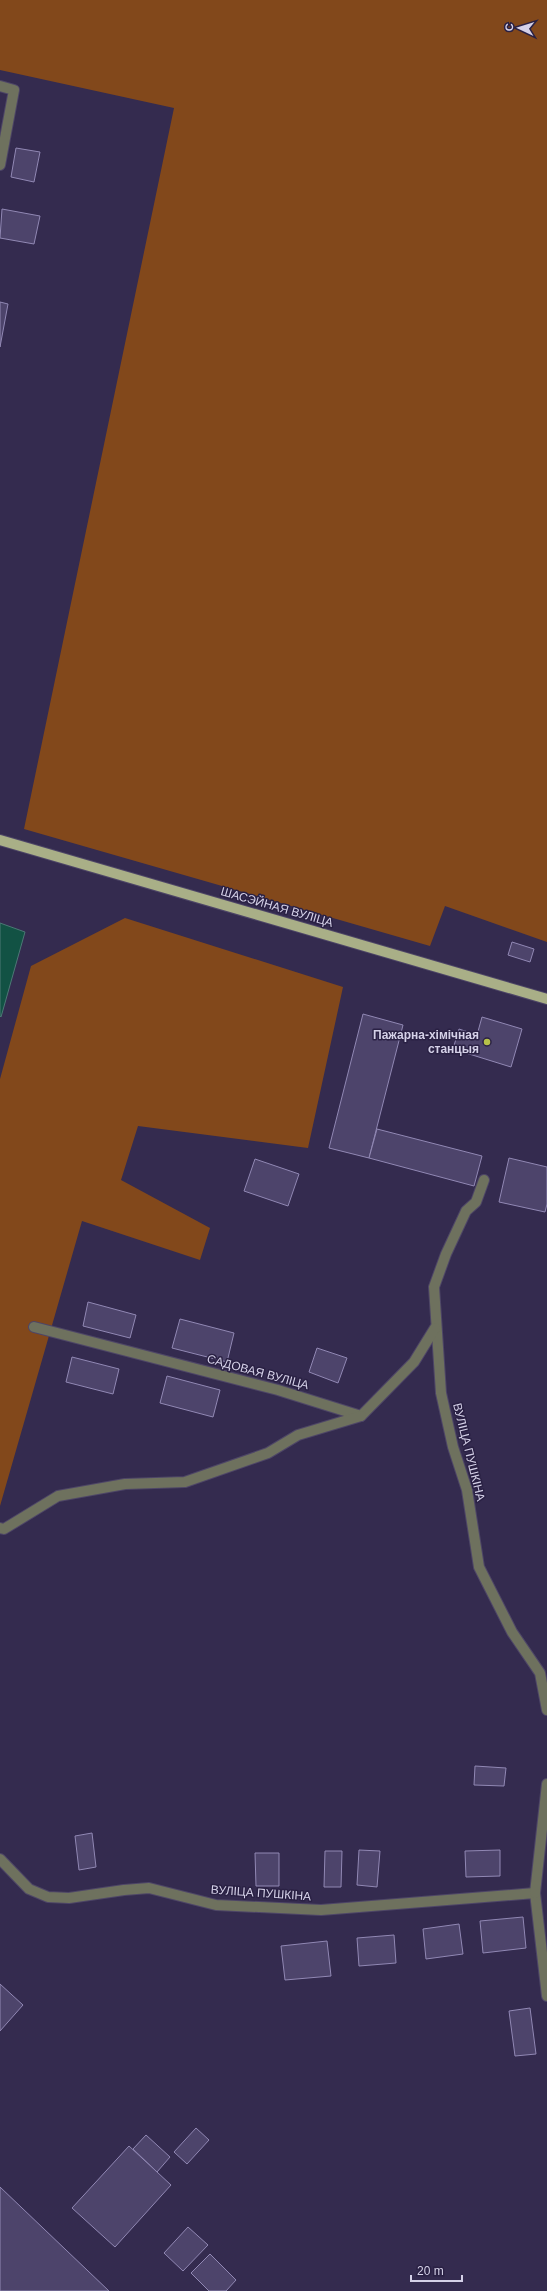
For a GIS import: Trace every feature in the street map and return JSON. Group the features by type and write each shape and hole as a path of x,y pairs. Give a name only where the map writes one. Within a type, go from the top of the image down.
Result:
{"main road":[{"name":"ШАСЭЙНАЯ ВУЛІЦА","path":"0,840 547,1000"}],"street":[{"path":"0,86 14,90 0,164"},
{"name":"ВУЛІЦА ПУШКІНА","path":"484,1180 476,1202 466,1211 434,1287 435,1328 440,1360 441,1393 453,1447 467,1490 478,1567 512,1632 540,1673 547,1710"},
{"name":"САДОВАЯ ВУЛІЦА","path":"34,1327 278,1390 361,1416"},
{"path":"2,1528 58,1496 124,1484 185,1482 268,1453 298,1435 361,1416 414,1362 435,1328"},
{"path":"547,1784 535,1893 547,1996"},
{"name":"ВУЛІЦА ПУШКІНА","path":"0,1860 29,1890 48,1897 76,1898 124,1890 149,1888 216,1905 321,1910 535,1893"}],"shaded area":[{"path":"0,0 547,0 547,942 445,906 430,946 24,829 174,108 0,70"},
{"path":"125,918 343,987 308,1148 138,1126 121,1180 210,1228 200,1260 82,1221 0,1506 0,1079 31,966"},
{"path":"0,923 25,932 1,1017 0,1016"}],"building":[{"path":"16,148 40,152 34,182 11,177"},
{"path":"2,209 40,216 34,244 0,238"},
{"path":"0,302 8,304 0,347"},
{"path":"512,942 534,949 530,962 508,955"},
{"path":"363,1014 403,1025 369,1158 329,1148"},
{"name":"Пажарна-хімічная станцыя","path":"482,1017 522,1029 511,1067 453,1049 459,1029 477,1035"},
{"path":"377,1129 482,1156 474,1186 369,1158"},
{"path":"509,1158 547,1167 547,1204 545,1212 499,1202"},
{"path":"255,1159 299,1174 288,1206 244,1191"},
{"path":"88,1302 136,1315 130,1338 83,1326"},
{"path":"180,1319 234,1333 227,1362 172,1348"},
{"path":"317,1348 347,1358 338,1383 309,1372"},
{"path":"72,1357 119,1369 113,1394 66,1382"},
{"path":"167,1376 220,1390 213,1417 160,1403"},
{"path":"475,1766 506,1768 504,1786 474,1785"},
{"path":"92,1833 96,1867 79,1870 75,1836"},
{"path":"359,1850 380,1851 377,1887 357,1885"},
{"path":"500,1850 500,1876 466,1877 465,1851"},
{"path":"325,1851 342,1851 341,1887 324,1887"},
{"path":"255,1853 279,1853 279,1886 256,1886"},
{"path":"523,1917 526,1948 483,1953 480,1921"},
{"path":"459,1924 463,1954 426,1959 423,1929"},
{"path":"394,1935 396,1963 359,1966 357,1938"},
{"path":"327,1941 331,1976 285,1980 281,1946"},
{"path":"0,1984 23,2005 0,2031"},
{"path":"530,2008 536,2054 515,2056 509,2011"},
{"path":"196,2128 209,2140 187,2164 174,2152"},
{"path":"146,2135 170,2157 157,2172 133,2149"},
{"path":"129,2146 171,2185 115,2247 72,2208"},
{"path":"0,2187 109,2291 0,2291"},
{"path":"188,2227 208,2245 183,2271 164,2253"},
{"path":"210,2254 236,2280 226,2291 209,2291 191,2273"}],"place":[{"name":"Пажарна-хімічная станцыя","path":"487,1042"}]}
